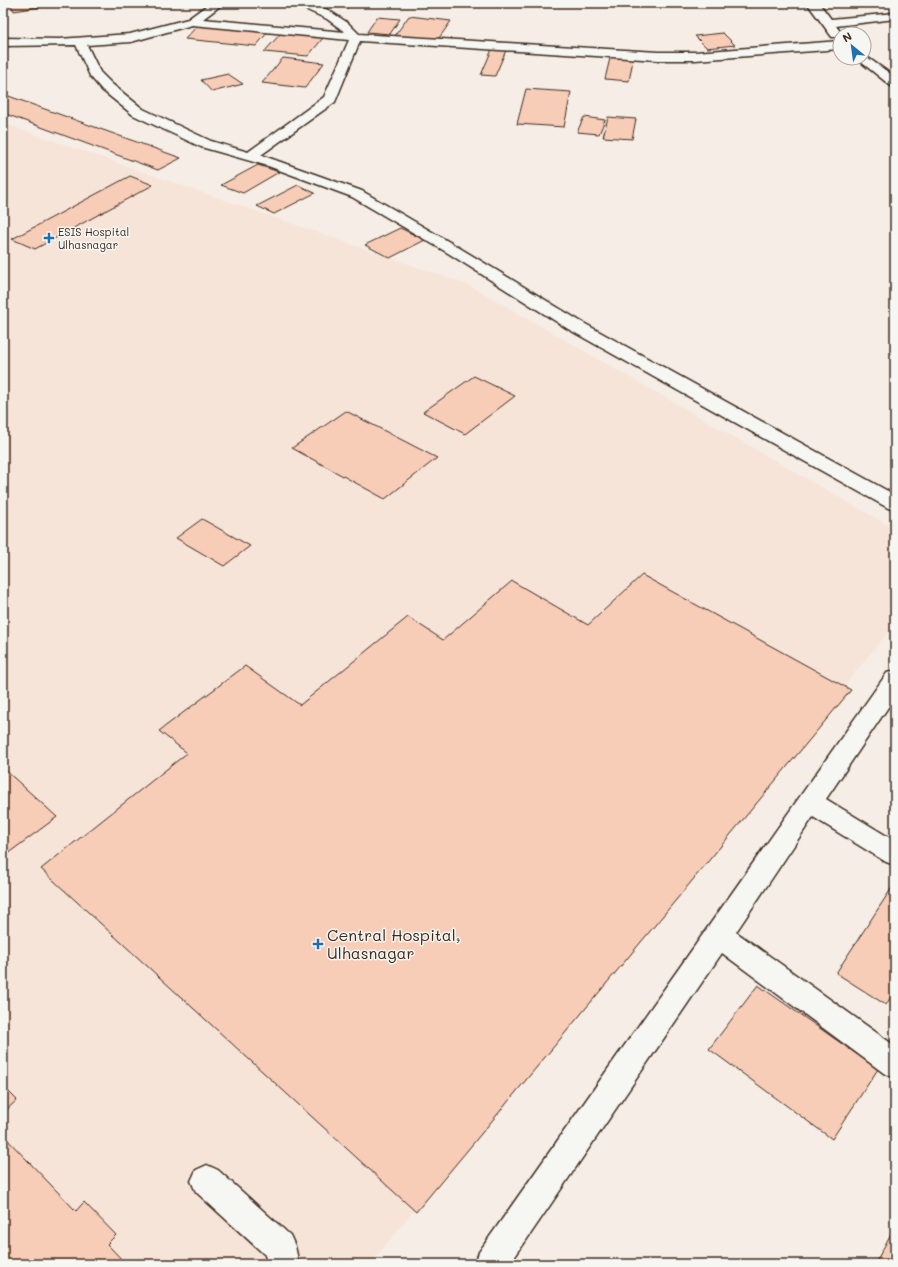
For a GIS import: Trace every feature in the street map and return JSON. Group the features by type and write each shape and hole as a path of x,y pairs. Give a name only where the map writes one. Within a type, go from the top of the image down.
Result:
{"street":[{"path":"192,22 218,3"},
{"path":"300,3 333,17 347,26 356,37"},
{"path":"814,3 832,28"},
{"path":"828,23 895,16"},
{"path":"3,42 80,42 131,38 192,22 356,37 673,56 695,56 832,45"},
{"path":"250,157 330,100 356,37"},
{"path":"80,42 94,73 107,88 138,112 206,144 273,163 357,194 574,325 895,503"},
{"path":"872,66 895,83"},
{"path":"878,70 895,70"},
{"path":"490,1264 895,680"},
{"path":"809,802 895,854"},
{"path":"719,935 895,1064"},
{"path":"207,1181 280,1246 283,1264"}],"shaded area":[{"name":"Central Hospital, Ulhasnagar","path":"3,123 469,285 895,529 895,624 370,1264 3,1264"}],"building":[{"path":"10,3 45,3 47,6 14,11"},
{"path":"332,3 358,3 347,8"},
{"path":"409,16 451,21 437,41 394,37"},
{"path":"377,17 400,19 390,34 367,32"},
{"path":"198,25 268,32 256,46 185,39"},
{"path":"282,32 324,37 308,56 264,52"},
{"path":"723,33 735,45 707,48 695,36"},
{"path":"493,47 507,48 495,76 481,75"},
{"path":"611,54 634,55 629,81 605,79"},
{"path":"283,58 324,63 305,88 262,83"},
{"path":"228,74 243,84 212,92 201,80"},
{"path":"526,89 571,92 564,127 517,124"},
{"path":"3,94 181,158 158,170 3,113"},
{"path":"584,117 605,120 599,134 577,132"},
{"path":"608,117 636,119 632,139 603,137"},
{"path":"258,165 279,172 243,193 221,185"},
{"path":"130,176 153,185 35,249 12,239"},
{"path":"298,185 315,193 274,214 257,206"},
{"path":"400,228 425,240 390,258 365,245"},
{"path":"474,376 515,396 465,434 423,412"},
{"path":"346,411 437,458 385,499 292,448"},
{"path":"202,519 250,546 224,566 176,538"},
{"path":"642,575 851,690 416,1212 41,869 187,753 159,731 245,666 300,705 408,617 443,640 512,581 588,625"},
{"path":"3,768 57,817 3,857"},
{"path":"895,883 895,990 886,1005 836,973"},
{"path":"758,985 878,1069 832,1139 709,1049"},
{"path":"3,1086 17,1100 3,1113"},
{"path":"3,1135 76,1211 84,1202 116,1235 107,1244 126,1264 3,1264"},
{"path":"895,1226 895,1264 875,1264"}],"place":[{"name":"ESIS Hospital Ulhasnagar","path":"49,238"},
{"name":"Central Hospital, Ulhasnagar","path":"318,944"}]}
